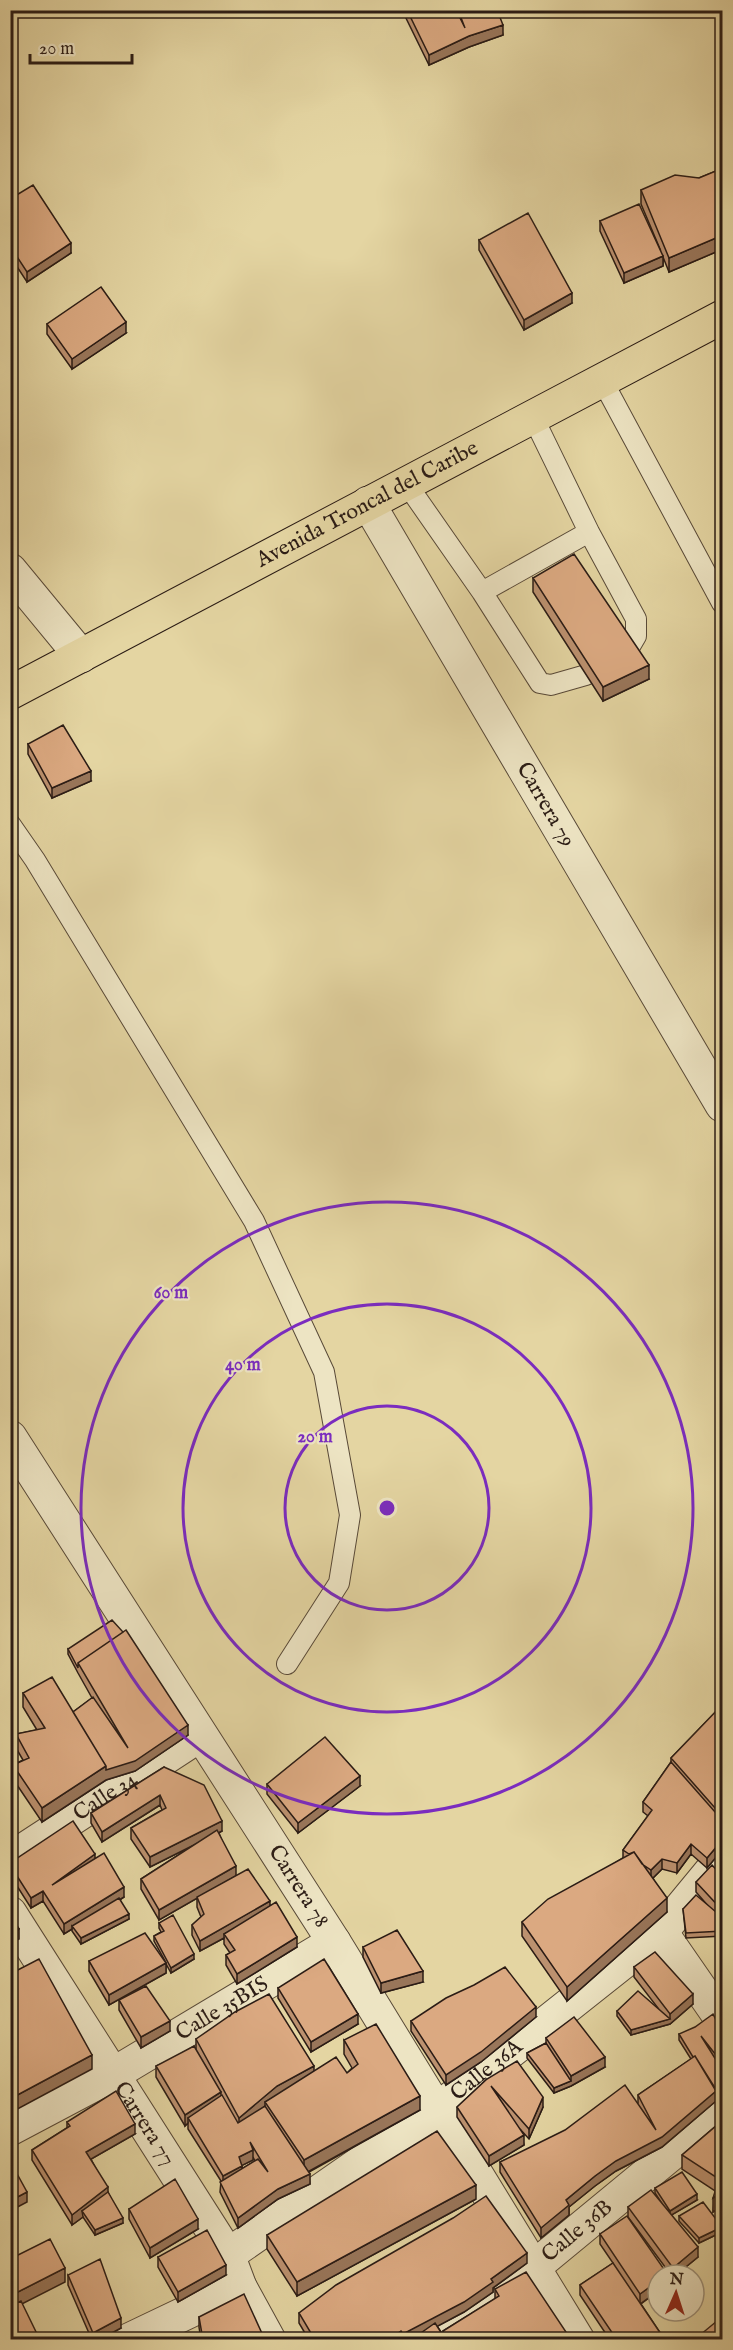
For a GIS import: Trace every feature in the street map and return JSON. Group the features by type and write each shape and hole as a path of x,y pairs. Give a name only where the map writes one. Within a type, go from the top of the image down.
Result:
{"highway":[{"name":"Avenida Troncal del Caribe","path":"10,693 723,317"}],"street":[{"name":"Carrera 79","path":"368,503 723,1105"},
{"path":"10,570 81,656"},
{"name":"Carrera 78","path":"10,1437 334,1942 578,2340"},
{"name":"Calle 34","path":"10,1859 200,1735"},
{"name":"Calle 36A","path":"228,2255 438,2109 661,1932 723,1858"},
{"name":"Carrera 77","path":"10,1913 228,2255 240,2287 269,2340"},
{"path":"661,1932 723,2020"},
{"name":"Calle 35BIS","path":"10,2129 112,2075 334,1942"},
{"name":"Calle 36B","path":"423,2340 534,2267 723,2112"},
{"path":"129,2340 240,2287"}],"lane":[{"path":"602,380 723,603"},
{"path":"533,417 589,532 636,619 636,636 628,648"},
{"path":"406,483 482,592 540,683 551,685 586,675"},
{"path":"482,592 589,532"},
{"path":"10,824 35,860 254,1221 324,1372 350,1515 339,1583 287,1664"}],"building":[{"path":"407,10 456,10 465,28 458,10 497,10 503,25 469,36 429,55"},
{"path":"723,168 723,235 669,258 641,190 675,175 699,178"},
{"path":"33,185 71,243 27,272 10,246 10,199"},
{"path":"639,204 663,256 624,273 600,221"},
{"path":"528,213 572,293 524,320 479,240"},
{"path":"101,287 126,322 72,359 47,324"},
{"path":"574,554 649,665 603,687 533,578"},
{"path":"63,725 91,771 52,788 28,744"},
{"path":"112,1620 123,1632 78,1663 78,1668 68,1649"},
{"path":"126,1630 188,1725 135,1761 106,1770 106,1766 73,1712 93,1697 128,1748 78,1663"},
{"path":"52,1677 106,1766 42,1808 13,1765 29,1758 16,1734 45,1728 23,1693"},
{"path":"723,1704 723,1817 671,1758"},
{"path":"325,1737 360,1776 298,1823 267,1784"},
{"path":"671,1762 723,1821 723,1839 707,1858 691,1844 677,1863 662,1859 651,1870 642,1864 634,1852 629,1854 623,1850 652,1810 643,1802"},
{"path":"164,1767 204,1785 222,1821 150,1857 131,1828 166,1808 160,1795 102,1832 91,1813"},
{"path":"73,1821 95,1854 52,1885 104,1853 124,1887 64,1924 43,1891 31,1898 10,1863"},
{"path":"217,1830 236,1866 159,1910 141,1879"},
{"path":"634,1852 667,1898 567,1987 522,1922 548,1899"},
{"path":"712,1865 723,1877 723,1911 696,1882"},
{"path":"248,1869 270,1901 200,1941 192,1925 204,1914 197,1897"},
{"path":"696,1895 723,1918 723,1931 686,1933 683,1909"},
{"path":"119,1898 129,1914 81,1938 72,1926"},
{"path":"276,1902 297,1937 237,1974 226,1955 235,1950 224,1934"},
{"path":"10,1913 19,1929 10,1933"},
{"path":"173,1915 194,1954 171,1968 154,1936 164,1931 159,1923"},
{"path":"397,1930 423,1971 381,1983 363,1947"},
{"path":"145,1933 166,1963 109,1995 89,1961"},
{"path":"655,1952 693,1994 670,2014 634,1967"},
{"path":"39,1959 92,2055 10,2099 10,1974"},
{"path":"324,1959 358,2014 311,2042 278,1988"},
{"path":"505,1967 536,2007 481,2052 446,2075 411,2021 446,1998"},
{"path":"146,1986 170,2021 141,2037 119,2000"},
{"path":"638,1991 670,2019 631,2030 617,2011"},
{"path":"269,1994 314,2066 277,2086 239,2118 196,2039 235,2012"},
{"path":"713,2014 723,2034 723,2064 701,2036 723,2071 723,2086 715,2088 679,2034 695,2027"},
{"path":"574,2017 605,2057 571,2076 546,2038"},
{"path":"376,2024 420,2096 304,2160 265,2102 336,2057 347,2073 358,2064 344,2040"},
{"path":"546,2043 571,2081 554,2088 527,2053"},
{"path":"194,2046 221,2092 185,2115 156,2066"},
{"path":"695,2056 716,2091 662,2137 616,2161 595,2176 566,2200 569,2205 541,2228 500,2162 565,2130 625,2085 656,2130 638,2095"},
{"path":"517,2061 543,2097 529,2129 491,2086 524,2135 489,2156 457,2107 487,2079"},
{"path":"116,2091 135,2124 86,2152 108,2187 72,2215 32,2150 70,2126 67,2122"},
{"path":"222,2095 238,2123 265,2106 310,2174 278,2189 238,2218 220,2182 258,2159 268,2172 250,2142 253,2150 239,2157 242,2166 223,2176 188,2118"},
{"path":"723,2120 723,2192 713,2198 719,2179 682,2155"},
{"path":"437,2131 476,2185 297,2282 267,2235"},
{"path":"10,2161 27,2192 10,2201"},
{"path":"682,2172 697,2194 670,2211 655,2188"},
{"path":"175,2179 198,2219 150,2248 129,2209"},
{"path":"651,2190 698,2247 679,2263 669,2263 628,2207"},
{"path":"108,2192 123,2218 95,2230 82,2211"},
{"path":"486,2196 527,2253 491,2279 493,2282 464,2302 403,2334 401,2331 388,2340 315,2340 299,2313 336,2285 453,2218"},
{"path":"703,2202 722,2227 699,2238 679,2216"},
{"path":"627,2216 660,2263 646,2263 646,2290 640,2294 600,2234"},
{"path":"207,2230 226,2265 178,2292 158,2257"},
{"path":"50,2239 65,2268 10,2296 10,2259"},
{"path":"100,2259 121,2318 93,2333 68,2275"},
{"path":"613,2263 646,2312 646,2323 654,2323 665,2340 617,2340 580,2285"},
{"path":"526,2272 570,2338 567,2340 448,2340 443,2331 499,2296 495,2289"},
{"path":"244,2294 265,2340 203,2340 199,2317"},
{"path":"21,2301 40,2340 10,2340 10,2306"},
{"path":"723,2316 723,2340 704,2340 700,2335"},
{"path":"435,2323 446,2340 411,2340"}]}
